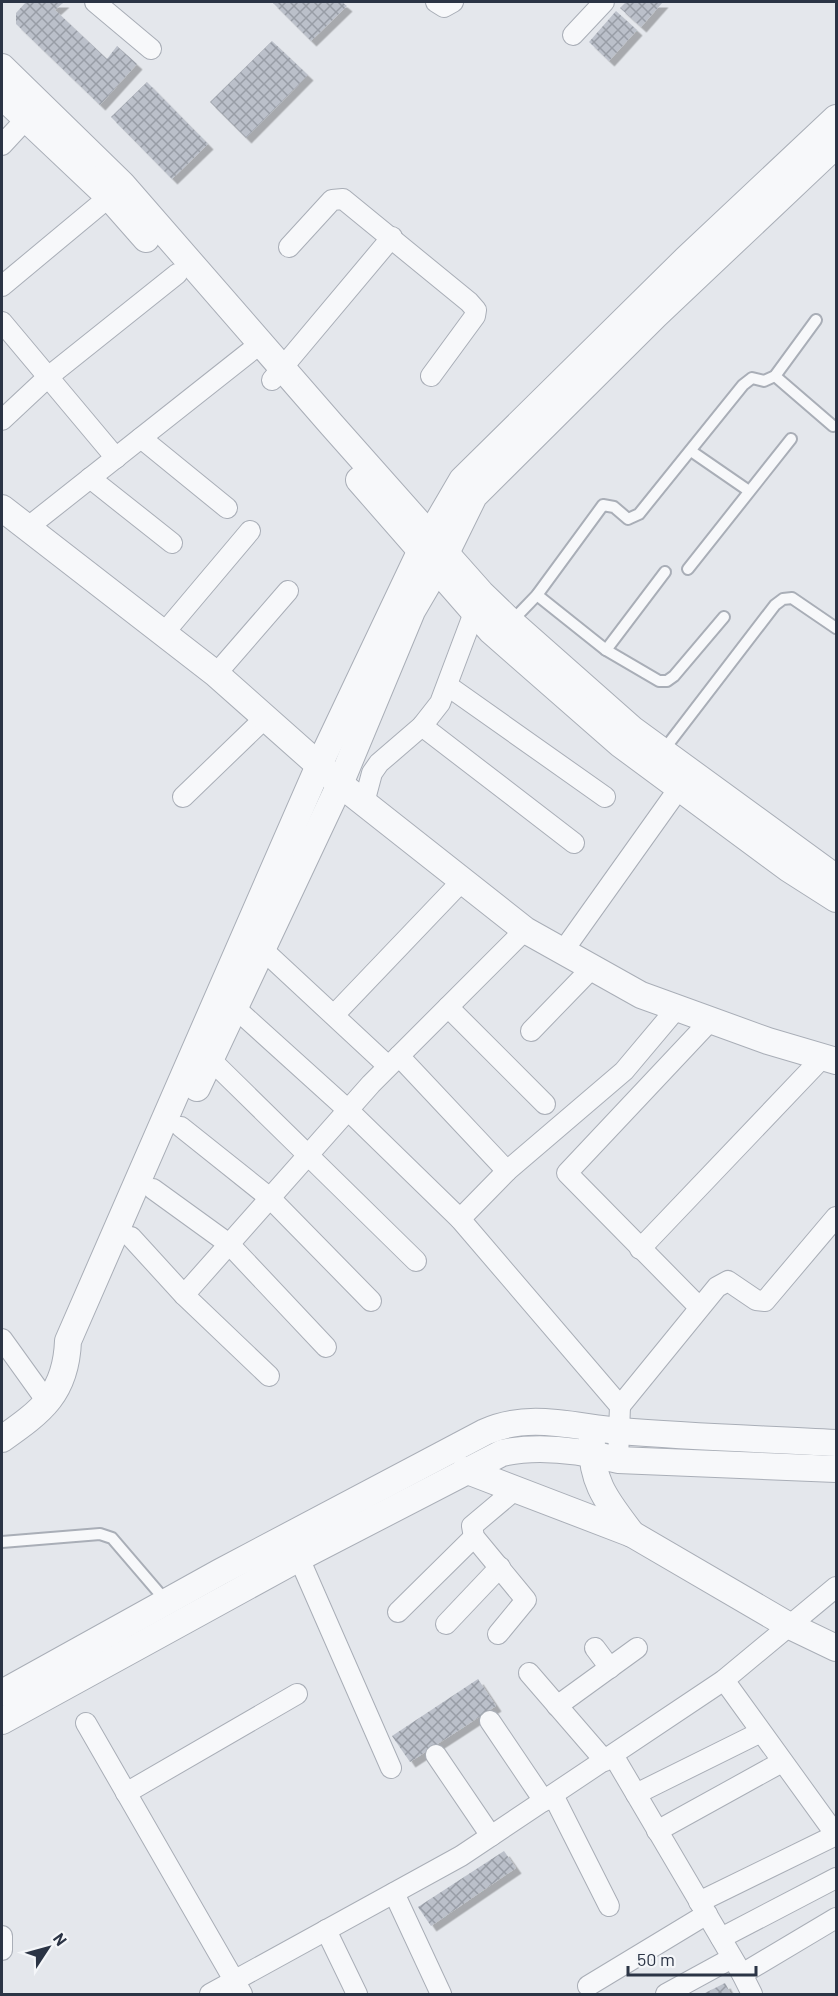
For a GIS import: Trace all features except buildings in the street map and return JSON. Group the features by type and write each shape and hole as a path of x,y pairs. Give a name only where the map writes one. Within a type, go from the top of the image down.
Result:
{"street":[{"path":"94,2 151,49"},
{"path":"436,2 444,7 453,2"},
{"path":"573,35 604,2"},
{"path":"2,67 122,184 254,348"},
{"path":"2,96 109,197 177,274 331,424 433,552 478,603 491,631 620,744 684,781 837,878"},
{"path":"2,145 27,118"},
{"path":"67,1363 83,1350 210,1059 340,784 412,611 462,480 686,259 837,118"},
{"path":"2,1439 48,1403 56,1392 67,1363 68,1341 320,763 433,552 486,482 837,145"},
{"path":"2,286 109,197"},
{"path":"289,247 337,198 349,202 469,302 476,310 475,316 431,376"},
{"path":"278,374 392,237"},
{"path":"2,420 48,377 177,274"},
{"path":"2,322 116,458"},
{"path":"27,528 254,348"},
{"path":"141,438 227,508"},
{"path":"90,478 172,543"},
{"path":"2,508 216,674 320,763 340,784 461,882 525,930 641,995 830,1059 640,1249"},
{"path":"164,633 250,531"},
{"path":"216,674 288,591"},
{"path":"478,603 511,622 632,729 663,752 684,781 789,869 837,900"},
{"path":"364,803 372,773 379,763 422,726 440,704 478,603"},
{"path":"448,686 605,796"},
{"path":"183,797 266,717"},
{"path":"422,726 574,843"},
{"path":"563,951 684,781"},
{"path":"334,1015 461,882"},
{"path":"184,1295 348,1110 525,930"},
{"path":"261,948 334,1015 394,1061 507,1171"},
{"path":"531,1031 592,968"},
{"path":"448,1006 545,1104"},
{"path":"234,1007 348,1110 460,1219 620,1419"},
{"path":"460,1219 507,1171 624,1071 677,1008"},
{"path":"699,1307 567,1173 711,1020"},
{"path":"210,1059 416,1261"},
{"path":"181,1126 270,1197 371,1301"},
{"path":"153,1189 229,1244 326,1347"},
{"path":"618,1460 620,1419 699,1307 717,1287 728,1281 756,1300 765,1301 777,1291 837,1217"},
{"path":"131,1238 184,1295 269,1376"},
{"path":"2,1339 48,1403"},
{"path":"2,1693 495,1427 534,1420 592,1428 620,1419 837,1443"},
{"path":"592,1428 591,1454 598,1487 632,1534"},
{"path":"2,1721 299,1558 465,1470 502,1453 518,1449 591,1454 618,1460 837,1469"},
{"path":"465,1470 632,1534 788,1625 837,1648"},
{"path":"498,1634 525,1600 474,1537 472,1526 516,1489"},
{"path":"398,1612 474,1537"},
{"path":"299,1558 391,1768"},
{"path":"446,1624 500,1567"},
{"path":"210,1995 238,1988 326,1930 461,1856 724,1680 837,1587"},
{"path":"595,1648 610,1668"},
{"path":"557,1706 637,1648"},
{"path":"529,1673 557,1706 609,1758 636,1794 752,1995"},
{"path":"588,1986 703,1908 836,1835 724,1680"},
{"path":"126,1793 297,1694"},
{"path":"490,1721 549,1798 609,1906"},
{"path":"86,1723 238,1988"},
{"path":"636,1794 761,1732"},
{"path":"436,1755 491,1836"},
{"path":"657,1830 782,1762"},
{"path":"721,1938 837,1878"},
{"path":"394,1893 441,1995"},
{"path":"666,1995 737,1966 837,1918"},
{"path":"326,1930 357,1995"},
{"path":"2,1936 2,1950"}],"lane":[{"path":"511,622 537,595 603,505 614,507 628,519 639,514 743,385 752,378 764,381 775,376 816,320"},
{"path":"775,376 833,426"},
{"path":"687,569 791,439"},
{"path":"691,451 749,491"},
{"path":"606,650 665,572"},
{"path":"537,595 606,650 659,681 667,681 724,617"},
{"path":"663,752 775,605 783,598 792,598 837,628"},
{"path":"2,1542 100,1534 112,1538 167,1602"}]}
